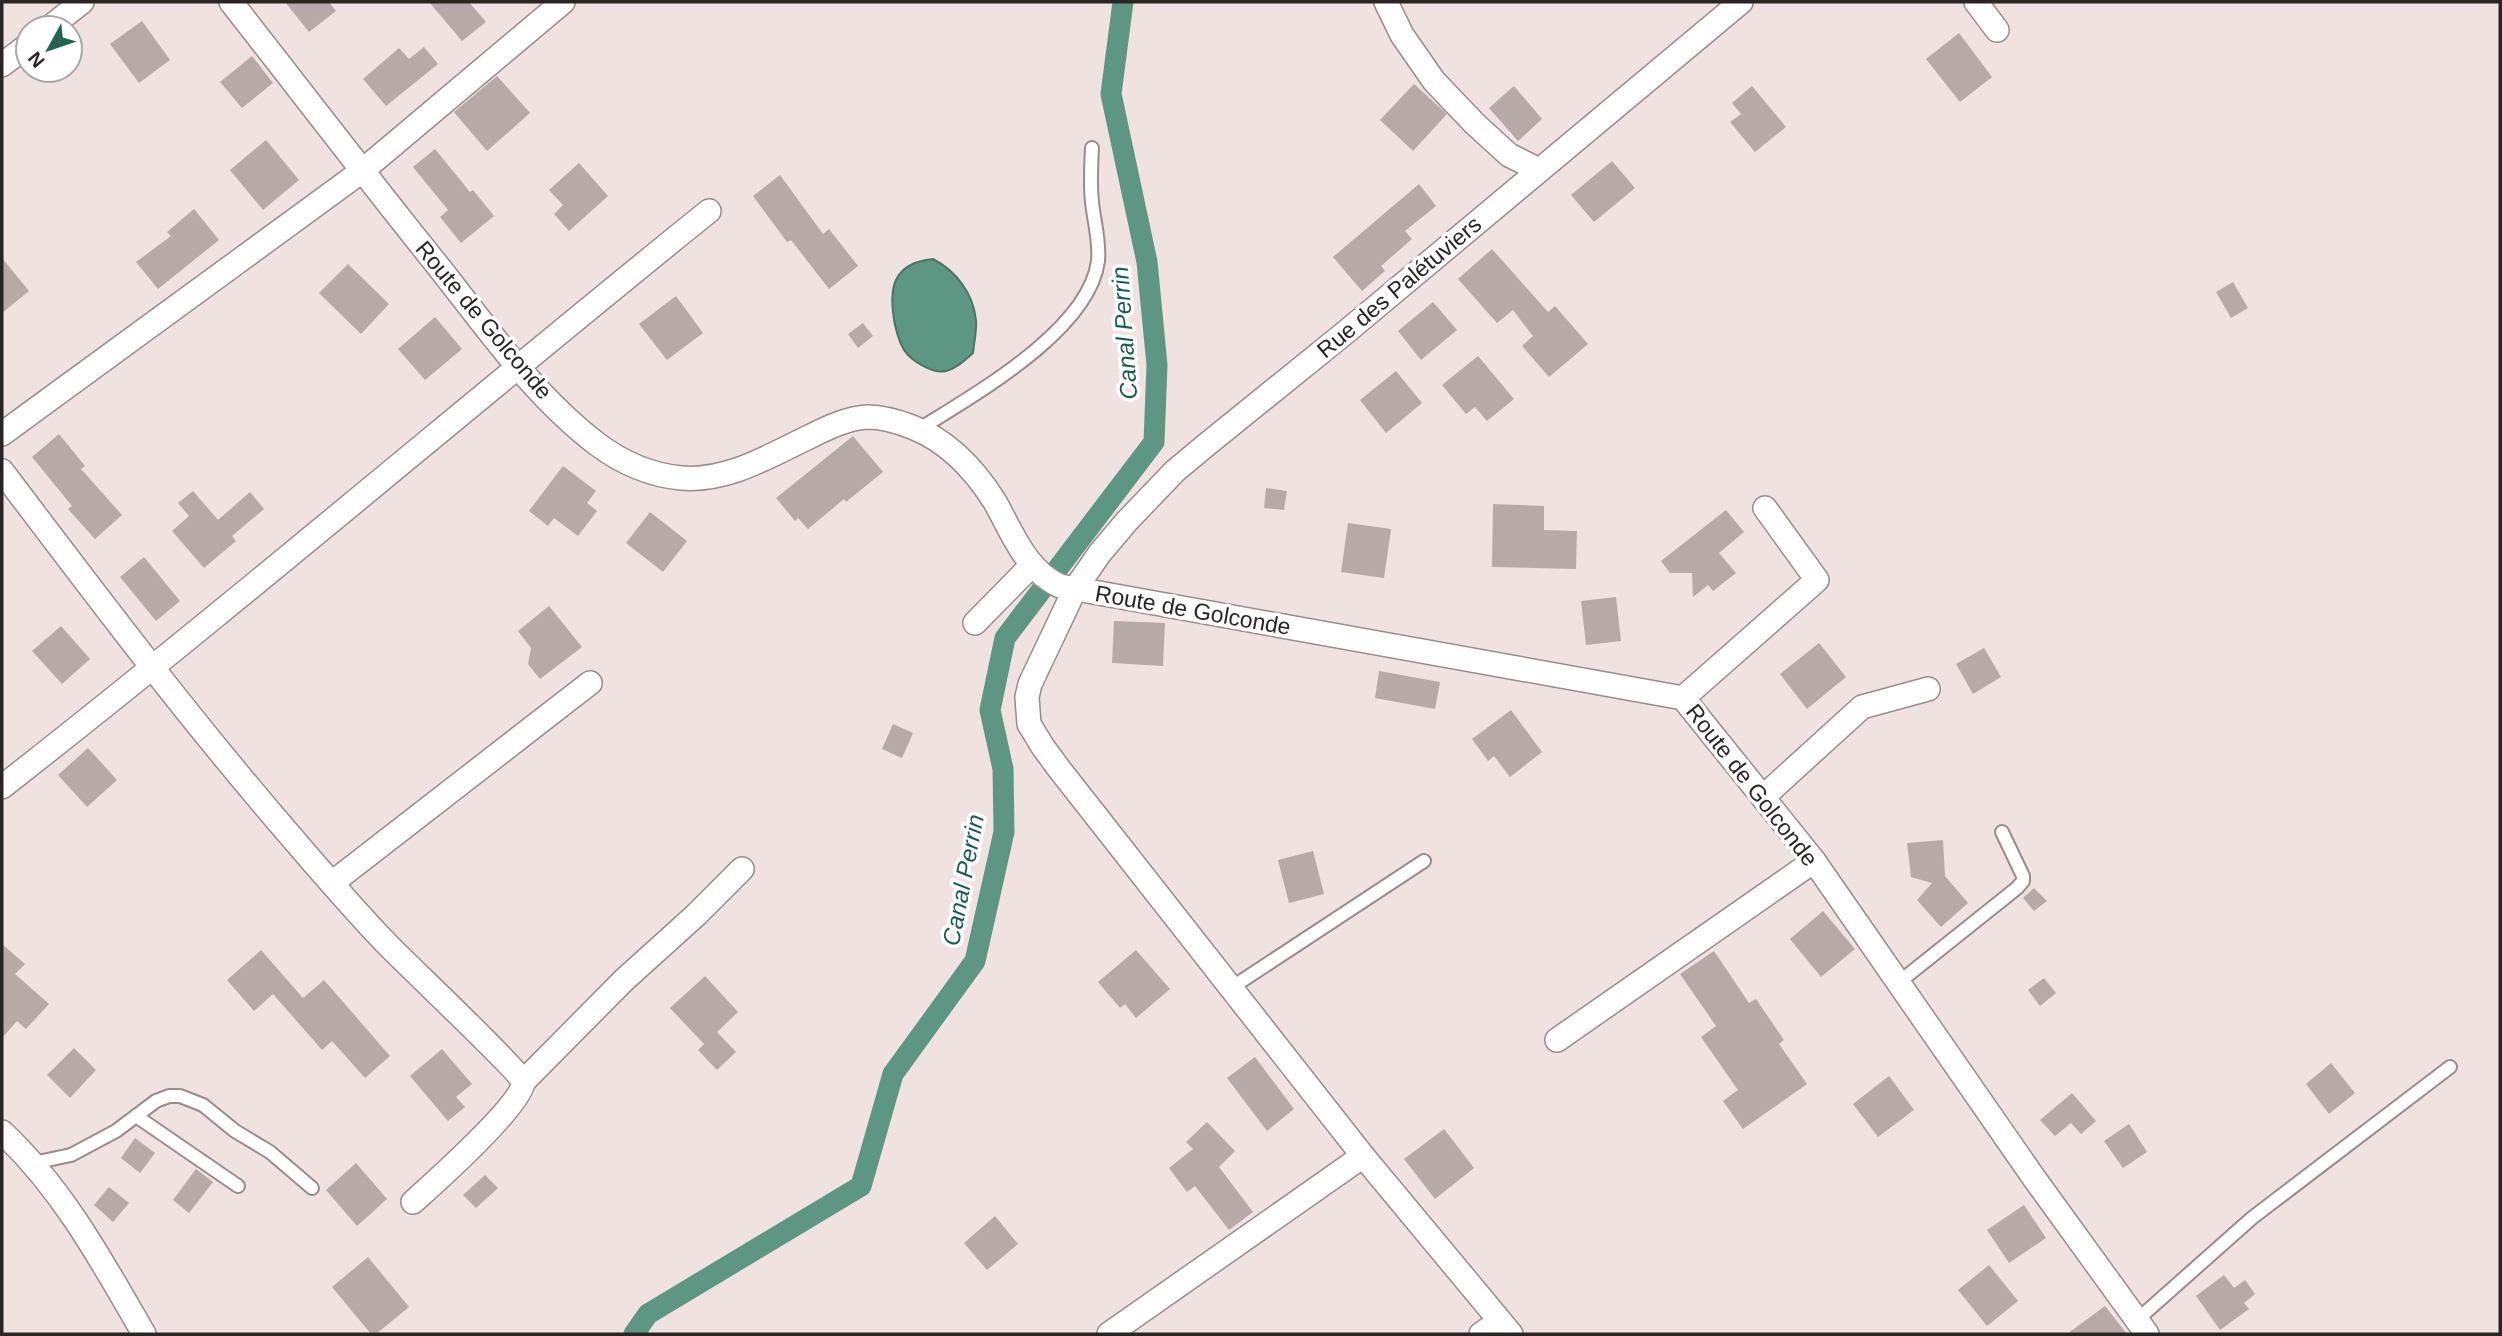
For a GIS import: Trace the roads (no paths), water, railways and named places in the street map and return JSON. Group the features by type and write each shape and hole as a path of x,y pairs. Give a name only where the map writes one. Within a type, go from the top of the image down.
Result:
{"street":[{"path":"67,14 82,2"},
{"name":"Route de Golconde","path":"231,2 516,366 598,444 639,468 681,478 708,478 763,459 827,428 850,420 868,417 890,420 933,437 957,454 993,500 1032,565 1051,582 1075,589 1683,698 1814,861 2034,1178 2142,1327"},
{"path":"2,434 362,171 563,2"},
{"path":"1386,2 1402,35 1434,81 1508,155 1539,170"},
{"name":"Rue des Palétuviers","path":"1506,1327 1363,1156 1054,762 1030,724 1027,711 1030,684 1075,589 1127,521 1175,471 1741,2"},
{"path":"1976,2 1997,30"},
{"path":"2,788 152,670 516,366 709,211"},
{"path":"2,471 152,670 218,752 332,883 426,984 505,1059 523,1082"},
{"path":"1683,698 1817,580 1765,508"},
{"path":"975,623 1032,565"},
{"path":"332,883 590,683"},
{"path":"1763,797 1862,707 1928,689"},
{"path":"1557,1040 1814,861"},
{"path":"413,1202 506,1113 522,1093 523,1082 596,1007 742,869"},
{"path":"2,1132 33,1163 66,1206 144,1334"},
{"path":"1109,1334 1363,1156"},
{"path":"1481,1334 1506,1327"}],"lane":[{"path":"918,430 1025,359 1068,319 1082,302 1096,272 1098,258 1090,178 1092,148"},
{"path":"1898,983 2023,881 2002,832"},
{"path":"1231,988 1424,861"},
{"path":"2142,1327 2252,1218 2450,1067"},
{"path":"33,1163 71,1155 93,1145 156,1101 169,1096 192,1099 203,1105 235,1132 270,1152 312,1188"},
{"path":"136,1116 237,1186"}],"waterway":[{"name":"Canal Perrin","path":"634,1334 648,1314 861,1186 893,1074 975,961 1004,832 1003,769 990,710 1005,638 1154,442 1157,365 1147,262 1111,94 1123,2"}]}
